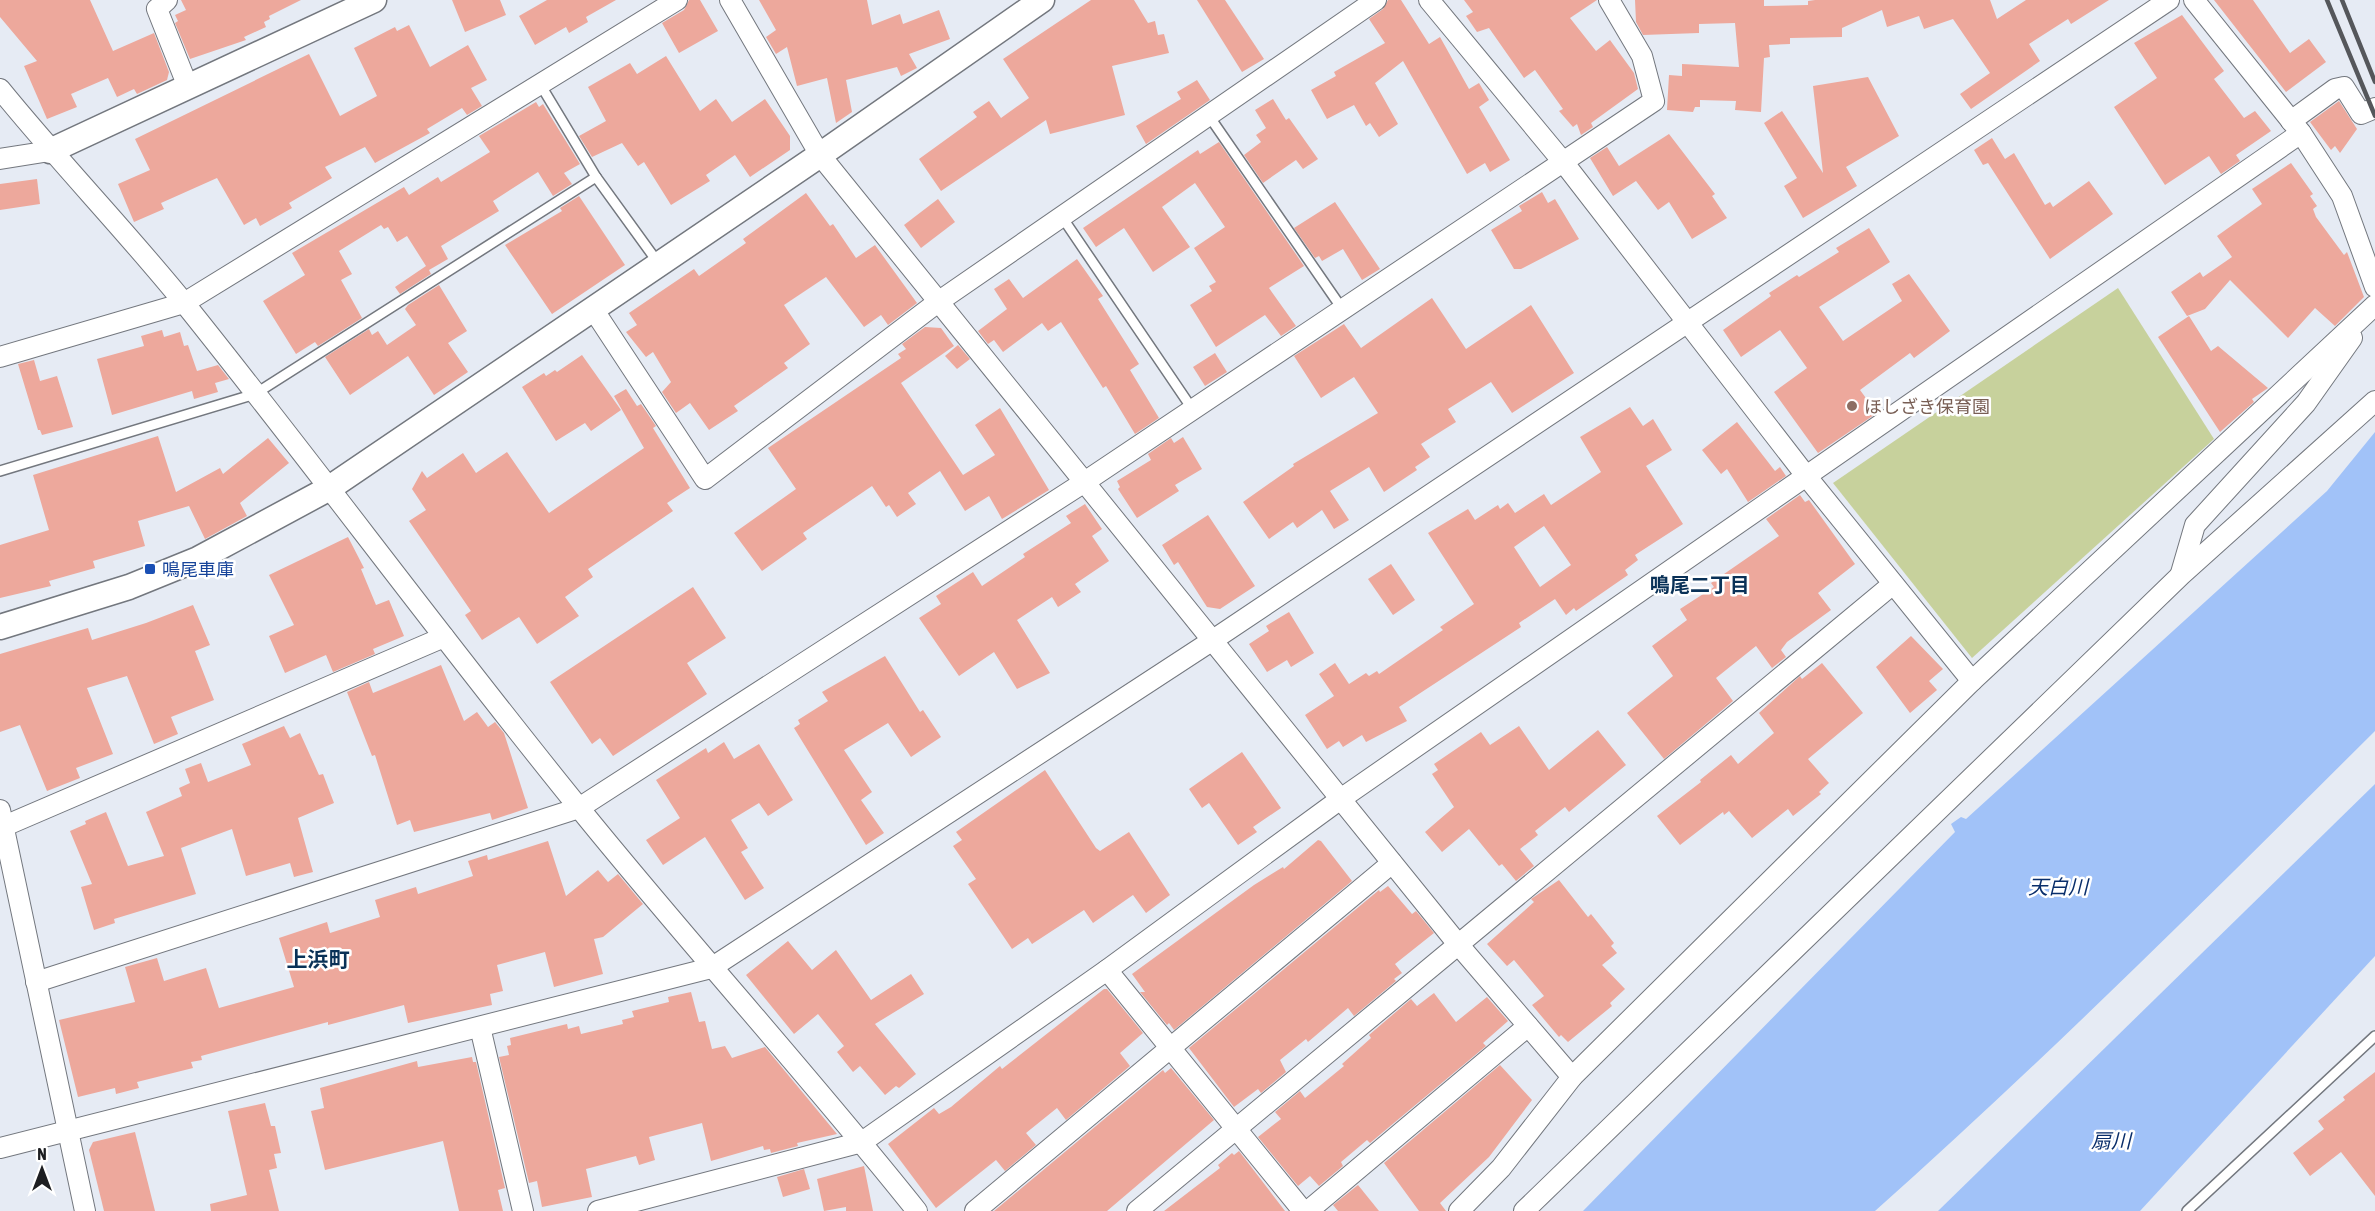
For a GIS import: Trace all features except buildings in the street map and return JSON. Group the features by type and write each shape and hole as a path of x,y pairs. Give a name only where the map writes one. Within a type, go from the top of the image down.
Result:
{"street":[{"path":"0,159 50,151 374,0"},
{"path":"0,357 183,303 678,0"},
{"path":"730,0 820,155 1457,943 1572,1077"},
{"path":"0,627 129,587 198,559 328,489 820,155 1042,0"},
{"path":"593,309 705,479 938,302 1376,0"},
{"path":"1429,0 1564,163 1807,477 1972,681"},
{"path":"36,982 579,808 1083,483 1654,101 1642,56 1609,0"},
{"path":"0,1148 711,968 1214,640 2169,0"},
{"path":"2194,0 2296,127 2342,196 2375,288"},
{"path":"158,3 188,87"},
{"path":"598,1211 862,1143 1107,970 1342,798 1807,477 2296,127 2335,89 2344,87 2361,114 2375,108"},
{"path":"0,89 50,151 183,303 579,808 917,1211"},
{"path":"2181,575 2195,525 2306,403 2375,306"},
{"path":"1459,1211 1501,1168 1572,1077 1972,681 2375,306"},
{"path":"1524,1211 2181,575 2375,401"},
{"path":"1137,1211 1457,943 1893,584"},
{"path":"84,1211 1,822 444,637"},
{"path":"975,1211 1392,863"},
{"path":"1107,970 1303,1211"},
{"path":"1308,1211 1528,1026"},
{"path":"480,1027 523,1211"}],"lane":[{"path":"540,84 596,177 659,264"},
{"path":"1209,116 1343,310"},
{"path":"0,471 255,394 596,177"},
{"path":"1062,217 1193,410"},
{"path":"2187,1211 2375,1036"}],"green space":[{"path":"2118,288 2214,439 1972,658 1833,483"}],"water":[{"name":"天白川","path":"2375,432 2375,731 2190,914 2066,1035 1875,1211 1583,1211 1955,832 1951,824 1961,817 1966,819 2327,491"},
{"name":"扇川","path":"2375,784 2375,956 2140,1211 1938,1211"}],"railway":[{"path":"2327,0 2375,116"},
{"path":"2342,0 2375,82"}],"place":[{"name":"ほしざき保育園","path":"1852,406"},
{"name":"鳴尾車庫","path":"150,569"}],"district":[{"name":"鳴尾二丁目","path":"1700,584"},
{"name":"上浜町","path":"318,959"}]}
